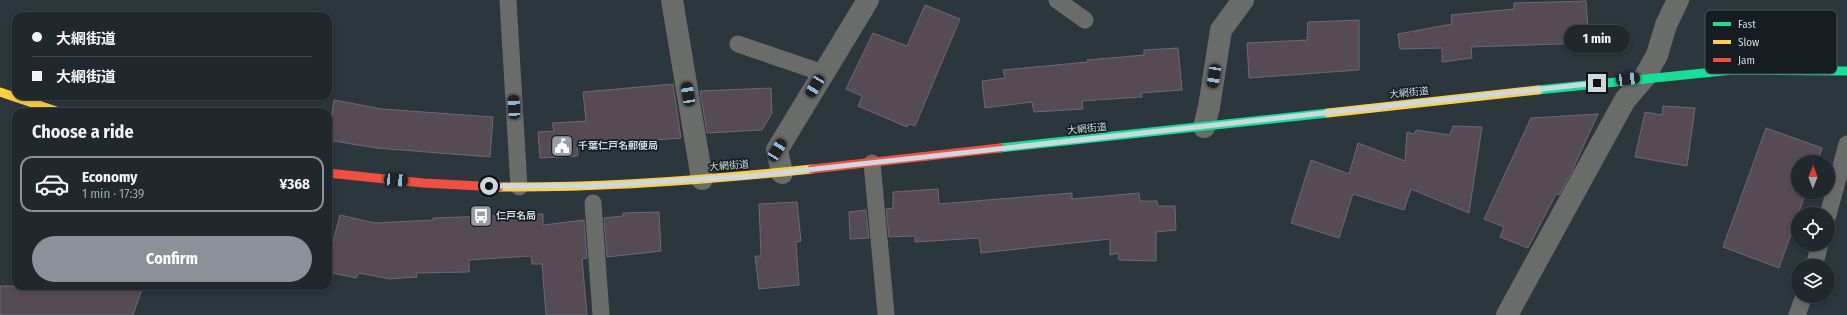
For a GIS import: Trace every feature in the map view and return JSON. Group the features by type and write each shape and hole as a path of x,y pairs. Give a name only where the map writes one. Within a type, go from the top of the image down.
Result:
{"main road":[{"name":"大網街道","path":"1837,71 1847,71"},
{"name":"大網街道","path":"332,173 459,185 519,187 591,186 702,179 782,173 1705,73"},
{"path":"0,92 12,96"},
{"path":"24,100 47,108"}],"street":[{"path":"672,0 702,179"},
{"path":"782,173 777,150 868,0"},
{"path":"1204,127 1209,107 1221,30 1243,0"},
{"path":"1507,315 1625,100 1644,78 1657,55 1666,25 1678,0"}],"lane":[{"path":"508,0 519,187"},
{"path":"1057,0 1085,20"},
{"path":"738,44 823,73"},
{"path":"1830,207 1847,144"},
{"path":"872,163 886,314"},
{"path":"593,203 601,315"},
{"path":"1797,315 1801,303"}],"building":[{"path":"1586,1 1589,43 1471,47 1472,58 1442,62 1442,48 1400,49 1398,34 1452,24 1451,15 1514,9 1514,3"},
{"path":"925,5 960,19 915,126 909,124 907,127 858,106 862,96 846,89 873,33 907,46"},
{"path":"1359,20 1359,70 1249,78 1247,43 1307,40 1308,22"},
{"path":"1178,48 1182,90 1141,93 1142,97 1082,101 1083,109 1034,112 1032,102 985,108 982,81 1005,78 1003,70 1144,55 1144,50"},
{"path":"673,84 681,138 577,146 578,156 540,158 538,132 554,131 552,123 586,121 583,92"},
{"path":"771,88 772,113 762,130 707,133 700,91"},
{"path":"334,100 382,109 493,117 490,157 376,148 332,141 332,113"},
{"path":"1663,106 1695,108 1687,166 1635,157 1645,112 1662,115"},
{"path":"1598,114 1572,171 1559,195 1556,194 1528,248 1500,237 1504,227 1484,219 1531,118"},
{"path":"1453,126 1482,127 1469,213 1411,189 1404,210 1353,194 1339,238 1291,223 1311,160 1349,174 1358,143 1405,161 1407,132 1414,134 1416,130 1450,135"},
{"path":"1766,128 1822,148 1820,155 1791,155 1791,199 1804,199 1801,207 1791,207 1791,234 1779,268 1723,247"},
{"path":"938,189 939,204 1072,193 1072,199 1139,193 1140,201 1157,201 1158,206 1175,206 1176,230 1156,232 1156,261 1119,260 1118,253 1110,255 1110,239 981,253 979,238 915,242 915,236 889,237 886,209 893,208 893,192"},
{"path":"797,202 801,241 796,242 799,285 759,289 755,256 761,256 759,204"},
{"path":"866,210 869,238 850,239 849,212"},
{"path":"659,212 661,251 607,257 604,218 623,216 623,213"},
{"path":"543,214 543,225 584,220 587,258 582,259 587,315 546,315 542,264 532,264 531,256 469,260 469,272 416,273 417,277 390,279 359,273 356,278 332,273 332,246 340,215 375,223 433,220 433,218"},
{"path":"0,286 12,286 12,290 142,290 133,315 0,315"}],"traffic: fast":[{"path":"1837,71 1847,71"},
{"path":"1538,90 1705,73"},
{"path":"1000,148 1328,113"}],"traffic: slow":[{"path":"1328,113 1538,90"},
{"path":"0,92 12,96"},
{"path":"24,100 47,108"},
{"path":"499,187 617,185 734,177 812,169"}],"traffic: jam":[{"path":"812,169 1000,148"},
{"path":"332,173 423,183 499,187"}],"place":[{"name":"千葉仁戸名郵便局","path":"562,146"},
{"name":"仁戸名局","path":"481,216"}],"route":[{"path":"489,186 591,186 720,179 1597,83"}]}
